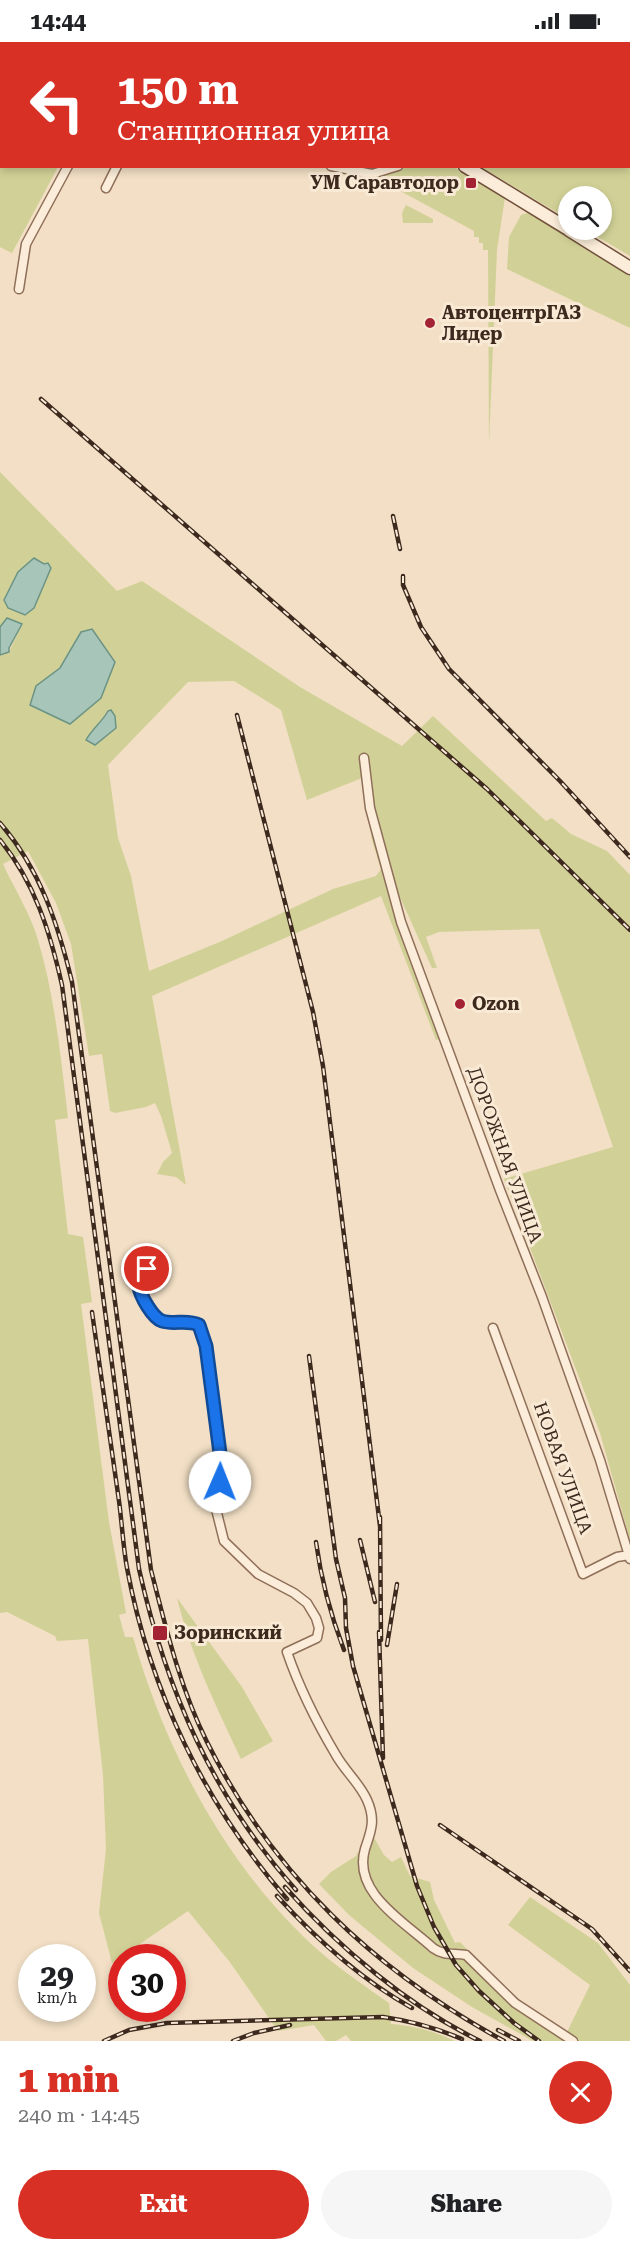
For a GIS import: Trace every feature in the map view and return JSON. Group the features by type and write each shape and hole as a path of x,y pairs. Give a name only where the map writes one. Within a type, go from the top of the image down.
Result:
{"main road":[{"path":"468,168 558,222"},
{"path":"586,240 630,268"}],"street":[{"path":"19,290 26,244 67,168"},
{"path":"106,188 116,168"},
{"path":"341,168 372,174 392,168"},
{"name":"ДОРОЖНАЯ УЛИЦА","path":"364,758 370,808 401,922 542,1297 600,1460 629,1557"},
{"path":"147,1269 141,1276 139,1286 143,1298 158,1319 165,1322 192,1322 199,1325 206,1346 221,1461 215,1505 224,1541 258,1574 294,1593 307,1603 316,1618 319,1628 317,1638 287,1652 296,1676 337,1756 368,1801 372,1833 365,1850 363,1870 369,1886 377,1899 433,1948 448,1955 466,1956 515,2003 573,2041"},
{"name":"НОВАЯ УЛИЦА","path":"493,1328 584,1574 617,1557 629,1557"}],"green space":[{"path":"0,168 57,168 12,253 0,247"},
{"path":"391,168 456,168 505,197 497,250 489,443 488,250 483,250 483,243 479,243 479,237 474,237 474,231 382,181 382,173"},
{"path":"483,168 630,168 630,256 603,240 612,240 612,186 558,186 558,213"},
{"path":"406,205 433,219 433,223 403,223 402,213"},
{"path":"527,213 536,215 558,229 558,240 575,240 630,275 630,328 507,269 509,237 521,215"},
{"path":"0,472 117,591 142,581 300,687 402,746 433,716 546,821 552,818 571,834 607,851 630,875 630,1540 600,1433 504,1179 613,1147 539,929 439,932 426,937 437,968 432,968 399,895 391,894 442,1038 436,1040 381,896 152,996 186,1185 176,1177 157,1174 163,1162 172,1153 155,1103 115,1113 110,1111 102,1054 89,1056 71,944 56,903 28,851 3,864 35,931 49,984 57,1028 68,1118 55,1120 68,1234 83,1237 92,1302 81,1304 109,1522 126,1613 119,1615 125,1637 133,1637 163,1724 182,1766 229,1847 256,1884 286,1919 319,1951 389,2003 391,2024 424,2029 455,2041 351,2041 346,2035 336,2041 326,2041 314,2025 278,2031 229,1961 188,1911 140,1944 108,1944 108,1948 99,1913 106,1849 103,1775 88,1639 57,1641 55,1636 7,1612 0,1613 0,655 9,652 22,624 7,618 0,627","holes":["31,560 39,560 51,568 34,608 25,614 8,608 4,600 18,572","60,668 30,705 36,686","234,681 281,710 307,800 362,778 372,840 381,869 376,876 333,889 222,941 149,971 131,876 118,838 108,765 188,682"]},
{"path":"177,1598 242,1687 273,1741 241,1759 197,1660"},
{"path":"370,1831 384,1855 392,1862 401,1857 410,1876 430,1882 434,1900 455,1943 460,1942 516,2000 567,2032 590,1985 508,1925 530,1897 598,1943 630,1985 630,2041 533,2041 472,2007 413,1968 349,1915 319,1884 331,1872 356,1856"}],"shaded area":[{"path":"34,558 44,564 48,563 51,568 34,608 25,615 8,608 4,600 18,572"},
{"path":"7,618 22,624 9,652 0,655 0,627"},
{"path":"92,629 115,662 101,698 70,724 30,705 36,686 60,668 81,632"},
{"path":"111,710 115,716 116,728 95,745 86,740 108,711"}],"railway":[{"path":"41,399 487,789 630,930"},
{"path":"393,516 400,549"},
{"path":"403,576 403,585 421,627 449,669 560,781 630,857"},
{"path":"237,715 313,1012 323,1066 380,1526"},
{"path":"0,823 37,878 54,918 72,982 151,1570 174,1658 197,1721 234,1790 263,1835 296,1877 332,1915 371,1951 412,1983 504,2041"},
{"path":"0,840 23,873 40,909 62,985 139,1569 150,1614 163,1657 196,1740 240,1818 296,1890"},
{"path":"92,1312 124,1551 137,1614 150,1658 166,1702 206,1785 231,1825 287,1899"},
{"path":"309,1356 353,1666 417,1886 434,1927 456,1965 479,1991 514,2023 539,2041"},
{"path":"380,1517 381,1640"},
{"path":"360,1540 375,1602"},
{"path":"316,1542 327,1597 344,1650"},
{"path":"387,1645 397,1584"},
{"path":"379,1632 383,1758"},
{"path":"440,1825 592,1929 630,1971"},
{"path":"285,1887 351,1953 375,1973 427,2011 480,2041"},
{"path":"277,1896 340,1958 393,1997 412,2008"},
{"path":"104,2041 129,2030 167,2023 383,2017 423,2025 462,2039"},
{"path":"233,2041 254,2033 290,2025"},
{"path":"498,2030 519,2041"}],"place":[{"name":"УМ Саравтодор","path":"471,183"},
{"name":"АвтоцентрГАЗ Лидер","path":"430,323"},
{"name":"Ozon","path":"460,1004"},
{"name":"Зоринский","path":"160,1633"}],"route":[{"path":"147,1269 141,1276 139,1286 143,1298 158,1319 165,1322 192,1322 199,1325 206,1346 221,1461 220,1482"}]}
